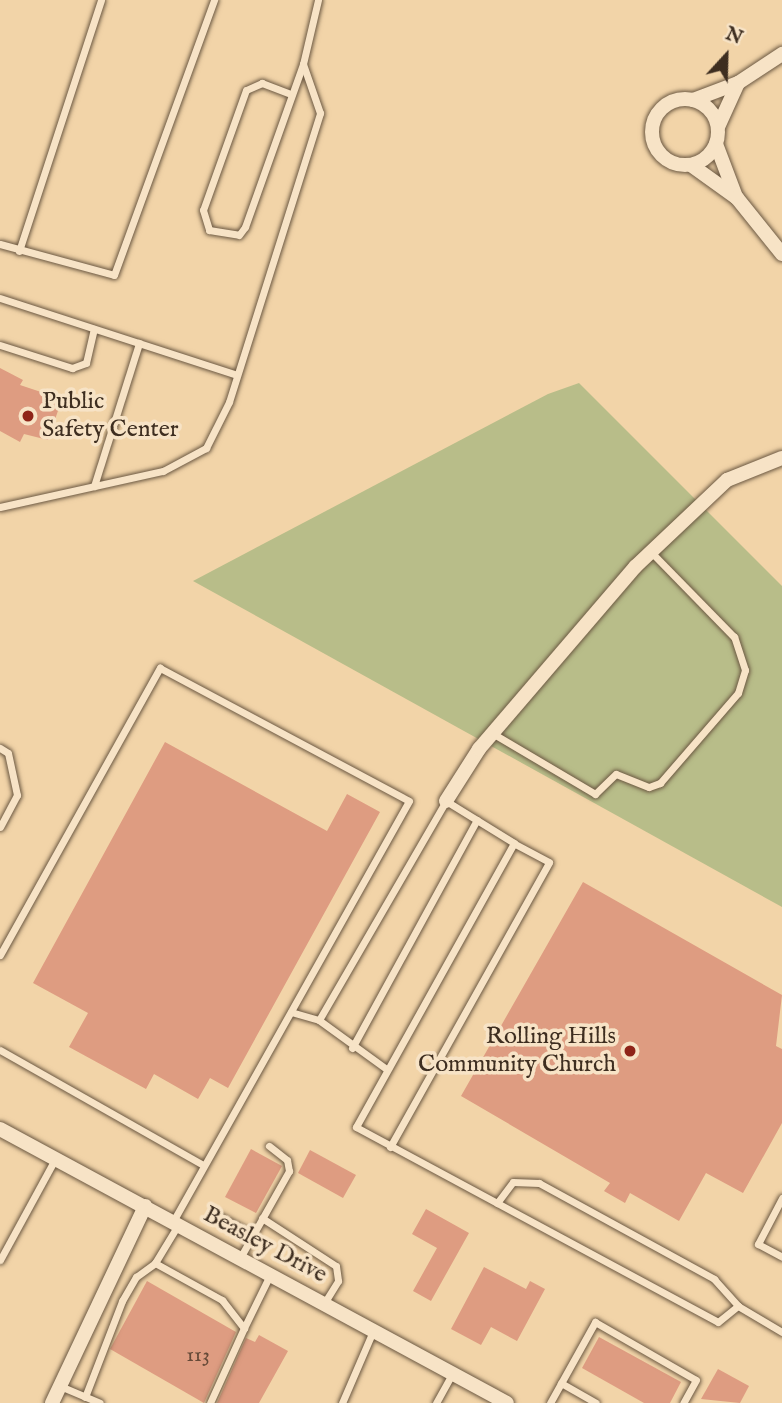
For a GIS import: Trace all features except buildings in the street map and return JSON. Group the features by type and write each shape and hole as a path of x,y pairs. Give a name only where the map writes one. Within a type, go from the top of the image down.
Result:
{"street":[{"path":"782,54 738,83 693,100 662,107 651,136 669,162 691,165 737,198 782,254"},
{"path":"737,198 716,144 718,127 738,83"},
{"path":"693,100 711,111 718,127"},
{"path":"691,165 716,144"},
{"path":"446,802 492,733 651,551 727,480 782,458"},
{"name":"Beasley Drive","path":"0,1129 507,1403"},
{"path":"52,1403 145,1206"}],"lane":[{"path":"19,251 101,0"},
{"path":"0,244 114,275 214,0"},
{"path":"288,93 262,83 246,90 203,210 209,230 239,235 245,227 288,93 303,64 318,0"},
{"path":"0,507 94,486 192,459 220,424 320,113 303,64"},
{"path":"0,298 237,375"},
{"path":"0,345 79,367 86,363 94,329"},
{"path":"94,486 139,344"},
{"path":"492,733 595,794 616,774 649,787 669,773 738,693 744,660 734,638 651,551"},
{"path":"0,955 160,668 409,802 203,1166 155,1263 136,1277 122,1301 85,1397"},
{"path":"0,748 8,753 18,795 0,827"},
{"path":"319,1020 446,802 550,862 390,1147"},
{"path":"352,1048 477,820"},
{"path":"514,843 385,1068 356,1127 718,1322 738,1306"},
{"path":"291,1012 319,1020 352,1048 385,1068"},
{"path":"0,1050 203,1166"},
{"path":"240,1258 289,1171 287,1160 269,1146"},
{"path":"0,1261 55,1158"},
{"path":"497,1203 513,1182 539,1183 714,1279 738,1306 782,1332"},
{"path":"782,1198 758,1244 782,1257"},
{"path":"219,1216 253,1236"},
{"path":"262,1219 336,1265 338,1281 324,1303"},
{"path":"155,1263 222,1300 244,1328"},
{"path":"210,1403 271,1274"},
{"path":"550,1403 595,1322 696,1380 683,1403"},
{"path":"342,1403 373,1330"},
{"path":"436,1403 453,1373"},
{"path":"561,1382 596,1403"},
{"path":"60,1386 100,1403"}],"green space":[{"path":"579,383 782,586 782,907 193,581 548,394"}],"place":[{"name":"Public Safety Center","path":"28,416"},
{"name":"Rolling Hills Community Church","path":"630,1051"}]}
